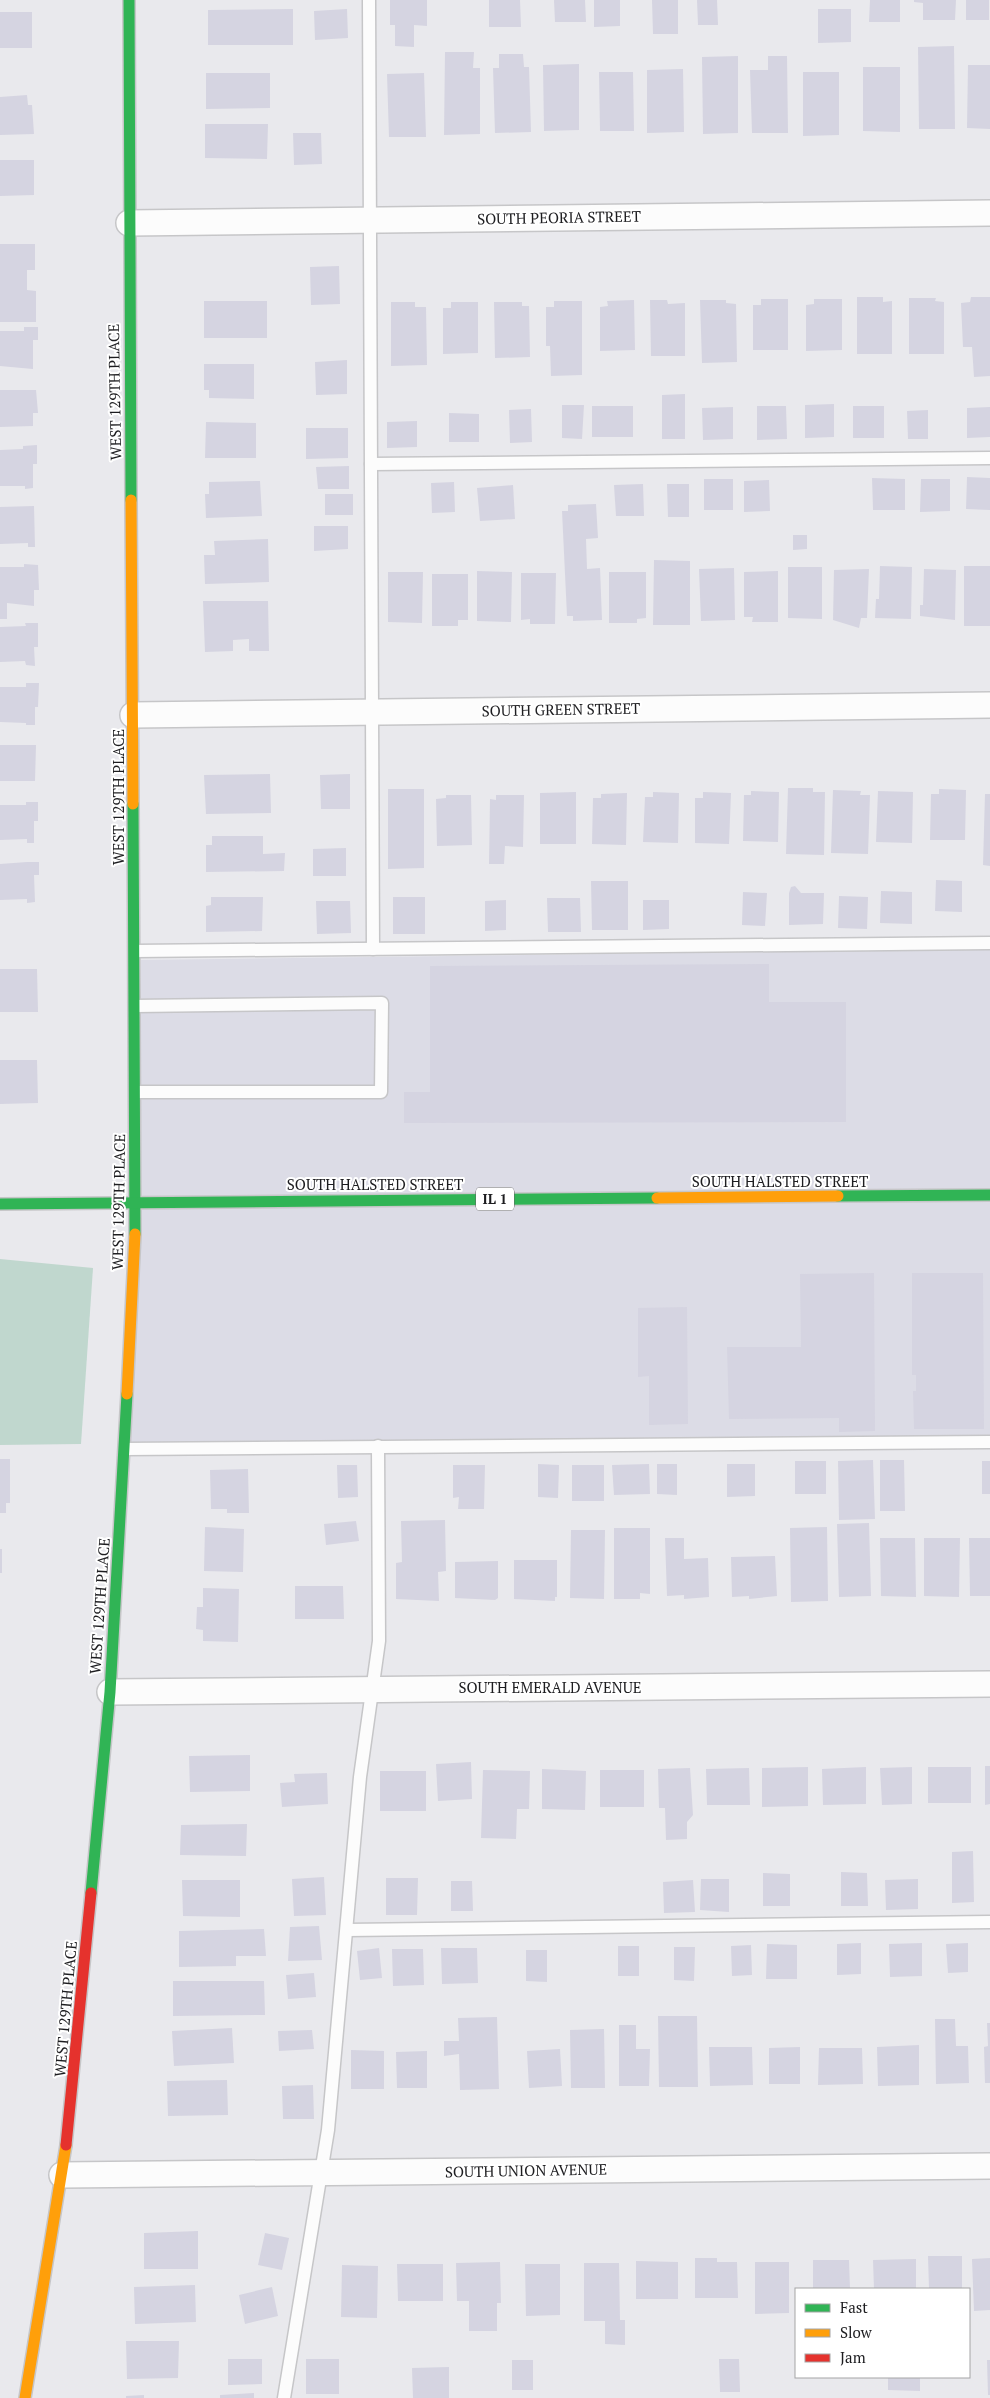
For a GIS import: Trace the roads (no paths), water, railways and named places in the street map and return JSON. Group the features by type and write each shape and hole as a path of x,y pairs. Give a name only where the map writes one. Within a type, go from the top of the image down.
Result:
{"street":[{"name":"WEST 129TH PLACE","path":"25,2398 70,2128 110,1692 125,1448 136,1202 129,0"},
{"name":"SOUTH PEORIA STREET","path":"129,223 990,213"},
{"name":"SOUTH GREEN STREET","path":"133,715 990,705"},
{"name":"SOUTH HALSTED STREET","path":"0,1204 990,1195"},
{"name":"SOUTH EMERALD AVENUE","path":"110,1692 990,1684"},
{"name":"SOUTH UNION AVENUE","path":"62,2175 990,2166"}],"lane":[{"path":"369,0 373,949"},
{"path":"371,464 990,458"},
{"path":"135,951 990,944"},
{"path":"135,1006 382,1003 381,1092 136,1092"},
{"path":"125,1448 990,1442"},
{"path":"284,2398 322,2173 347,1930 360,1777 379,1642 378,1446"},
{"path":"347,1930 990,1922"}]}
